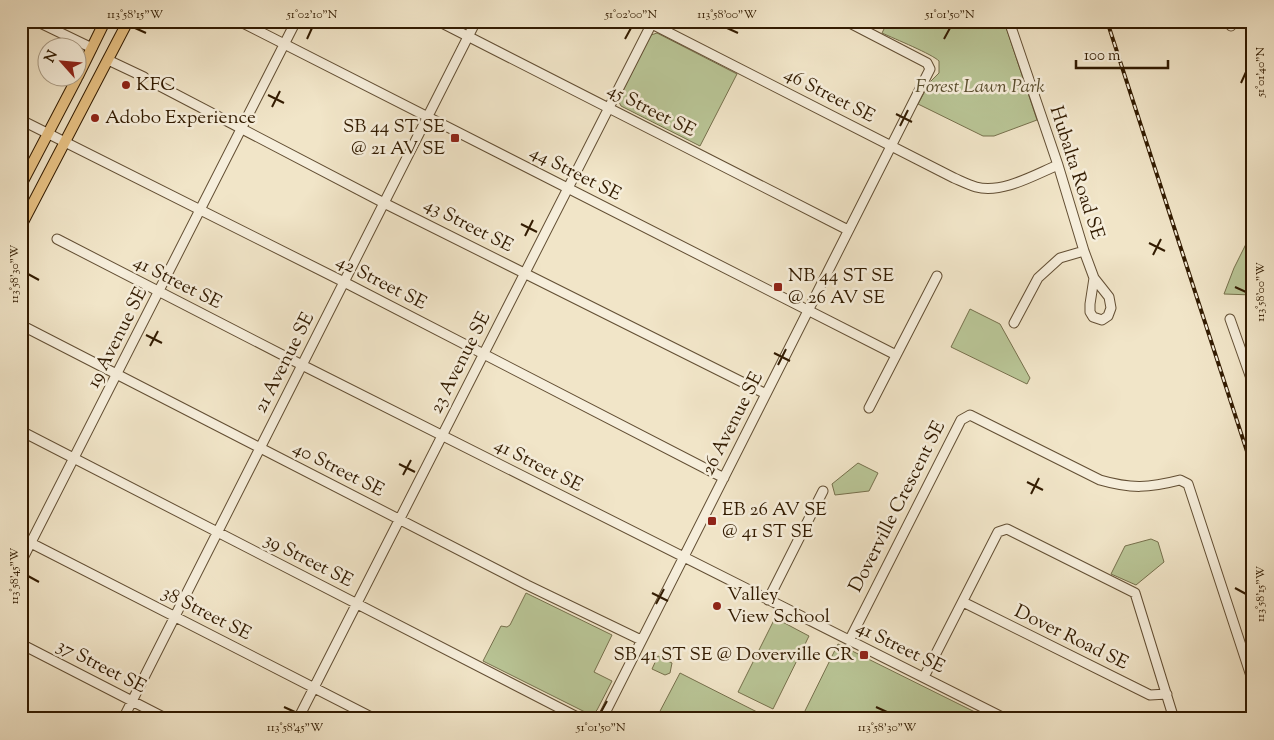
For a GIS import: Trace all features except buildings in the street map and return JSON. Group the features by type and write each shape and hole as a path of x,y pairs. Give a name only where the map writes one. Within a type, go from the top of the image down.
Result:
{"main road":[{"path":"88,56 105,21"},
{"path":"21,226 128,21"},
{"path":"21,185 71,88"}],"street":[{"path":"36,21 92,48"},
{"name":"44 Street SE","path":"239,21 896,355"},
{"name":"19 Avenue SE","path":"21,562 160,292 296,21"},
{"name":"45 Street SE","path":"438,21 848,230"},
{"name":"21 Avenue SE","path":"123,719 476,21"},
{"name":"26 Avenue SE","path":"602,719 930,69 927,63 846,21"},
{"name":"Hubalta Road SE","path":"1009,21 1094,278"},
{"name":"46 Street SE","path":"650,22 891,146 978,187 995,188 1058,166"},
{"name":"23 Avenue SE","path":"298,719 526,274 650,22"},
{"path":"108,60 144,78"},
{"name":"43 Street SE","path":"156,84 384,203 766,394"},
{"name":"42 Street SE","path":"21,120 48,134 65,140 344,282 724,478"},
{"name":"41 Street SE","path":"56,239 442,436 1006,719"},
{"path":"1014,323 1038,278 1060,258 1084,251"},
{"path":"869,408 937,276"},
{"path":"1230,319 1253,384"},
{"name":"40 Street SE","path":"21,325 400,520 641,640"},
{"name":"Doverville Crescent SE","path":"849,641 960,420 970,414 1100,480 1120,486 1143,488 1180,480 1188,484 1253,682"},
{"name":"39 Street SE","path":"21,431 581,719"},
{"path":"768,600 823,491"},
{"path":"924,677 998,532 1007,529 1135,593 1174,719"},
{"name":"38 Street SE","path":"21,538 375,719"},
{"name":"Dover Road SE","path":"963,602 1150,695 1167,694"},
{"name":"37 Street SE","path":"21,644 167,719"}],"green space":[{"name":"Forest Lawn Park","path":"888,21 1004,21 1037,120 994,136 983,136 918,104 930,82 939,73 939,61 882,33"},
{"path":"657,33 737,74 700,146 621,106 618,100 651,35"},
{"path":"1253,230 1253,295 1224,294 1234,268"},
{"path":"970,309 1000,324 1030,378 1027,384 951,347"},
{"path":"858,463 878,473 869,491 835,495 832,484"},
{"path":"1151,539 1158,542 1164,562 1136,585 1111,574 1125,546"},
{"path":"526,593 612,635 594,672 612,681 593,714 587,713 483,661 501,626 507,627 510,625"},
{"path":"775,618 809,636 773,709 738,692"},
{"path":"838,644 989,719 801,719"},
{"path":"658,656 672,663 670,673 665,675 652,669"},
{"path":"680,673 763,715 761,719 666,719 658,715"}],"railway":[{"path":"1107,21 1253,470"}],"place":[{"name":"KFC","path":"126,85"},
{"name":"Adobo Experience","path":"95,118"},
{"name":"SB 44 ST SE @ 21 AV SE","path":"455,138"},
{"name":"NB 44 ST SE @ 26 AV SE","path":"778,287"},
{"name":"EB 26 AV SE @ 41 ST SE","path":"712,521"},
{"name":"Valley View School","path":"717,606"},
{"name":"SB 41 ST SE @ Doverville CR","path":"864,655"}]}
